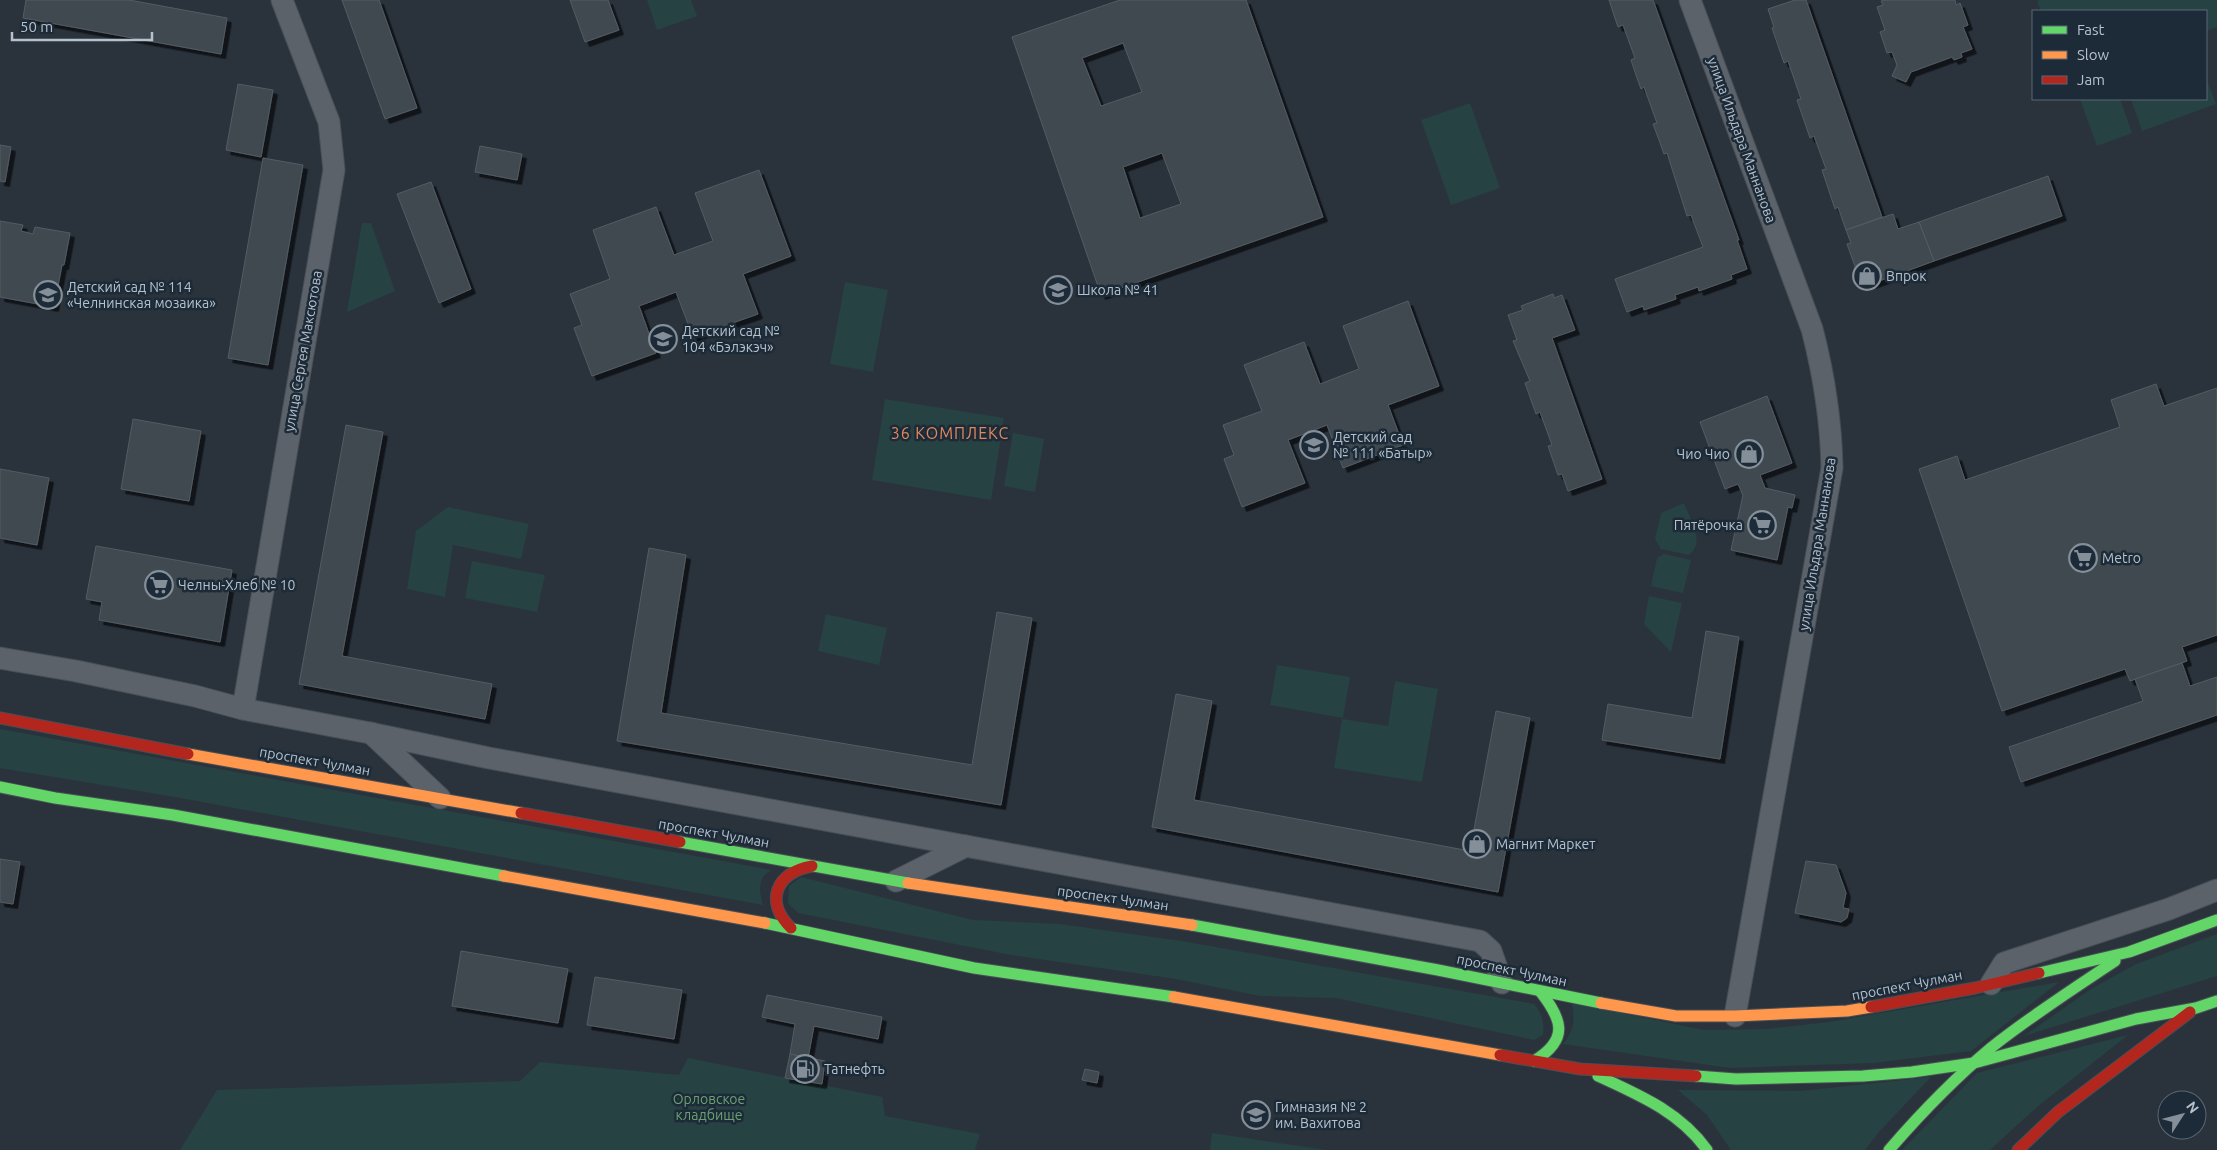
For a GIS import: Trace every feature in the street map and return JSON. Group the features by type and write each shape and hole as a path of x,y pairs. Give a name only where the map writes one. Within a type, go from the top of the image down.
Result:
{"main road":[{"name":"проспект Чулман","path":"0,718 234,763 440,798 896,881 1186,924 1502,983 1589,1002 1676,1016 1847,1012 1991,984 2129,952 2217,920"},
{"path":"0,788 173,816 791,928 974,968 1174,997 1580,1069 1736,1080 1873,1076 1974,1063 2136,1019 2196,1008 2217,1001"},
{"path":"791,928 783,923 777,910 781,880 795,869 812,866"},
{"path":"1889,1150 1917,1118 1974,1063 2040,1012 2129,952"},
{"path":"1534,1061 1544,1056 1552,1046 1558,1033 1558,1017 1540,991"},
{"path":"2018,1150 2058,1112 2196,1008"},
{"path":"1580,1069 1642,1096 1672,1114 1702,1141 1707,1150"}],"street":[{"name":"улица Сергея Максютова","path":"243,710 334,170 329,122 282,0"},
{"name":"улица Ильдара Маннанова","path":"1690,0 1812,329 1825,381 1832,441 1832,468 1735,1016"},
{"path":"0,658 76,671 176,692 243,710 370,733 489,758 1480,941 1490,951 1502,983"},
{"path":"370,733 440,798"},
{"path":"896,881 966,846"},
{"path":"1991,984 2004,964 2169,909 2217,890"}],"green space":[{"path":"647,0 691,0 697,16 657,30"},
{"path":"2217,0 2217,27 2207,31 2207,10 2041,10 2037,1"},
{"path":"2207,81 2216,104 2142,131 2131,100 2207,100"},
{"path":"2080,100 2120,100 2132,133 2097,146"},
{"path":"1470,103 1500,188 1451,205 1421,120"},
{"path":"362,223 371,223 395,291 347,312"},
{"path":"845,282 888,290 873,372 830,364"},
{"path":"885,399 1004,418 991,500 872,480"},
{"path":"1013,433 1044,439 1035,492 1004,486"},
{"path":"1684,503 1693,523 1696,537 1694,550 1689,555 1661,549 1655,539 1661,513"},
{"path":"448,507 529,524 521,559 453,545 445,597 407,589 416,531"},
{"path":"1664,554 1691,560 1683,593 1651,586 1657,558"},
{"path":"472,561 545,575 537,612 465,598"},
{"path":"1649,596 1682,603 1671,652 1644,624"},
{"path":"826,614 887,628 879,665 818,651"},
{"path":"1277,665 1350,677 1343,718 1270,705"},
{"path":"1395,681 1438,689 1422,782 1334,768 1342,719 1388,726"},
{"path":"0,729 772,870 764,876 760,885 763,905 175,797 0,768"},
{"path":"801,877 973,920 1060,924 1182,941 1534,1004 1542,1019 1543,1035 1534,1040 1336,998 1260,996 1176,979 1011,955 798,913 788,903 789,886"},
{"path":"2217,934 2217,976 2024,1036 2091,989 2136,964"},
{"path":"2059,982 1971,1051 1874,1063 1730,1068 1563,1044 1573,1025 1572,1003 1704,1030 1766,1029 1829,1022"},
{"path":"2128,1035 2037,1107 1990,1150 1902,1150 1977,1073"},
{"name":"Орловское кладбище","path":"688,1058 882,1097 885,1116 980,1134 975,1150 180,1150 217,1090 520,1081 540,1062 679,1075"},
{"path":"1931,1077 1878,1133 1865,1150 1731,1150 1707,1115 1678,1090 1801,1091"},
{"path":"1212,1133 1326,1150 1210,1150"}],"building":[{"path":"26,0 129,0 227,18 221,54 23,18"},
{"path":"342,0 379,0 417,108 385,119"},
{"path":"570,0 608,0 619,30 585,42"},
{"path":"1120,0 1246,0 1323,217 1101,295 1012,37","holes":["1123,43 1142,92 1101,106 1082,58","1162,153 1181,204 1140,218 1123,167"]},
{"path":"1609,0 1653,0 1739,240 1737,240 1747,269 1731,275 1732,279 1699,291 1698,287 1675,295 1676,299 1644,310 1643,306 1627,312 1615,279 1703,247 1691,215 1687,216 1667,153 1664,154 1653,124 1657,123 1644,87 1641,89 1636,75 1631,60 1635,58 1623,25 1618,27"},
{"path":"1795,0 1806,0 1882,217 1846,230 1838,207 1835,209 1822,170 1826,169 1814,136 1810,138 1797,100 1801,99 1788,61 1784,63 1772,28 1774,27 1768,9"},
{"path":"1955,0 1956,5 1960,3 1968,25 1963,27 1972,49 1961,53 1962,57 1954,60 1952,57 1911,72 1906,82 1892,76 1897,65 1892,52 1887,53 1880,32 1885,30 1877,7 1883,5 1881,1"},
{"path":"238,84 273,90 261,157 226,150"},
{"path":"0,145 11,147 5,182 0,181"},
{"path":"480,146 522,154 517,180 475,172"},
{"path":"263,158 303,165 268,365 228,358"},
{"path":"759,170 791,256 743,274 758,314 693,337 676,292 639,306 656,353 592,376 574,328 582,325 570,294 610,279 593,230 656,207 674,255 713,241 695,193"},
{"path":"2048,176 2062,216 1934,261 1919,222"},
{"path":"431,182 471,289 439,303 397,194"},
{"path":"1893,214 1898,229 1919,222 1934,261 1871,284 1865,269 1857,272 1847,244 1851,243 1846,230"},
{"path":"0,221 23,225 21,231 33,234 35,227 70,233 54,307 0,297"},
{"path":"1553,294 1554,298 1562,295 1575,330 1552,338 1602,479 1568,491 1562,474 1558,475 1548,446 1552,445 1540,412 1536,414 1525,383 1530,381 1513,341 1517,340 1508,315 1523,310 1521,306"},
{"path":"1408,301 1439,386 1388,405 1403,445 1343,468 1327,425 1288,440 1305,483 1242,507 1224,459 1234,455 1223,425 1262,411 1244,365 1304,342 1320,384 1359,369 1343,326"},
{"name":"Metro","path":"2156,384 2164,406 2217,388 2217,635 2182,647 2187,661 2130,681 2125,669 2002,711 1919,469 1957,456 1965,480 2120,427 2111,400"},
{"path":"1767,396 1792,463 1760,475 1765,488 1795,495 1792,508 1788,507 1777,560 1731,550 1743,495 1738,484 1725,489 1700,422"},
{"path":"133,419 201,431 189,501 121,489"},
{"path":"346,425 383,432 342,656 492,684 485,719 299,684"},
{"path":"0,469 49,478 37,545 0,538"},
{"name":"Челны-Хлеб № 10","path":"96,546 232,570 220,642 99,620 102,602 86,599"},
{"path":"649,548 686,555 661,713 972,765 997,612 1032,618 1001,805 617,741"},
{"path":"1706,631 1739,637 1720,759 1602,740 1608,704 1692,718"},
{"path":"2182,663 2190,686 2217,677 2217,715 2021,782 2009,747 2143,701 2135,679"},
{"path":"1176,694 1212,701 1194,800 1470,851 1496,711 1530,718 1498,892 1152,827"},
{"path":"0,859 20,862 13,904 0,902"},
{"path":"1806,861 1836,865 1846,893 1843,908 1849,909 1847,918 1841,922 1795,913"},
{"path":"461,951 568,969 558,1023 452,1006"},
{"path":"595,977 682,990 674,1039 587,1025"},
{"path":"767,995 882,1017 878,1039 814,1026 808,1058 790,1054 795,1024 762,1017"},
{"name":"Татнефть","path":"790,1054 825,1061 822,1084 785,1078"},
{"path":"1085,1069 1099,1072 1097,1083 1082,1080"}],"traffic: fast":[{"path":"0,787 55,798 173,815 504,876"},
{"path":"680,842 908,883"},
{"path":"2039,973 2129,952 2217,920"},
{"path":"765,923 974,968 1174,997"},
{"path":"1192,925 1438,970 1601,1003"},
{"path":"1889,1150 1939,1096 1992,1047 2115,961"},
{"path":"1534,1061 1553,1045 1558,1037 1559,1028 1548,1001 1540,991"},
{"path":"1696,1076 1736,1079 1863,1076 1912,1072 1974,1063 2136,1019 2196,1008 2217,1001"},
{"path":"1598,1076 1658,1106 1684,1125 1707,1150"}],"traffic: slow":[{"path":"188,754 521,813"},
{"path":"504,876 765,923"},
{"path":"908,883 1192,925"},
{"path":"1174,997 1500,1055"},
{"path":"1601,1003 1676,1016 1735,1016 1847,1011 1871,1007"}],"traffic: jam":[{"path":"0,718 188,754"},
{"path":"521,813 680,842"},
{"path":"791,928 778,908 776,899 778,890 782,881 790,875 800,869 812,866"},
{"path":"1871,1007 1975,988 2039,973"},
{"path":"2018,1150 2058,1112 2190,1012"},
{"path":"1500,1055 1580,1069 1696,1076"}],"place":[{"name":"Впрок","path":"1867,276"},
{"name":"Школа № 41","path":"1058,290"},
{"name":"Детский сад № 114 «Челнинская мозаика»","path":"48,295"},
{"name":"Детский сад № 104 «Бэлэкэч»","path":"663,339"},
{"name":"Детский сад № 111 «Батыр»","path":"1314,445"},
{"name":"Чио Чио","path":"1749,454"},
{"name":"Пятёрочка","path":"1762,525"},
{"name":"Metro","path":"2083,558"},
{"name":"Челны-Хлеб № 10","path":"159,585"},
{"name":"Магнит Маркет","path":"1477,844"},
{"name":"Татнефть","path":"805,1069"},
{"name":"Гимназия № 2 им. Вахитова","path":"1256,1115"}],"district":[{"name":"36 КОМПЛЕКС","path":"950,433"}]}
